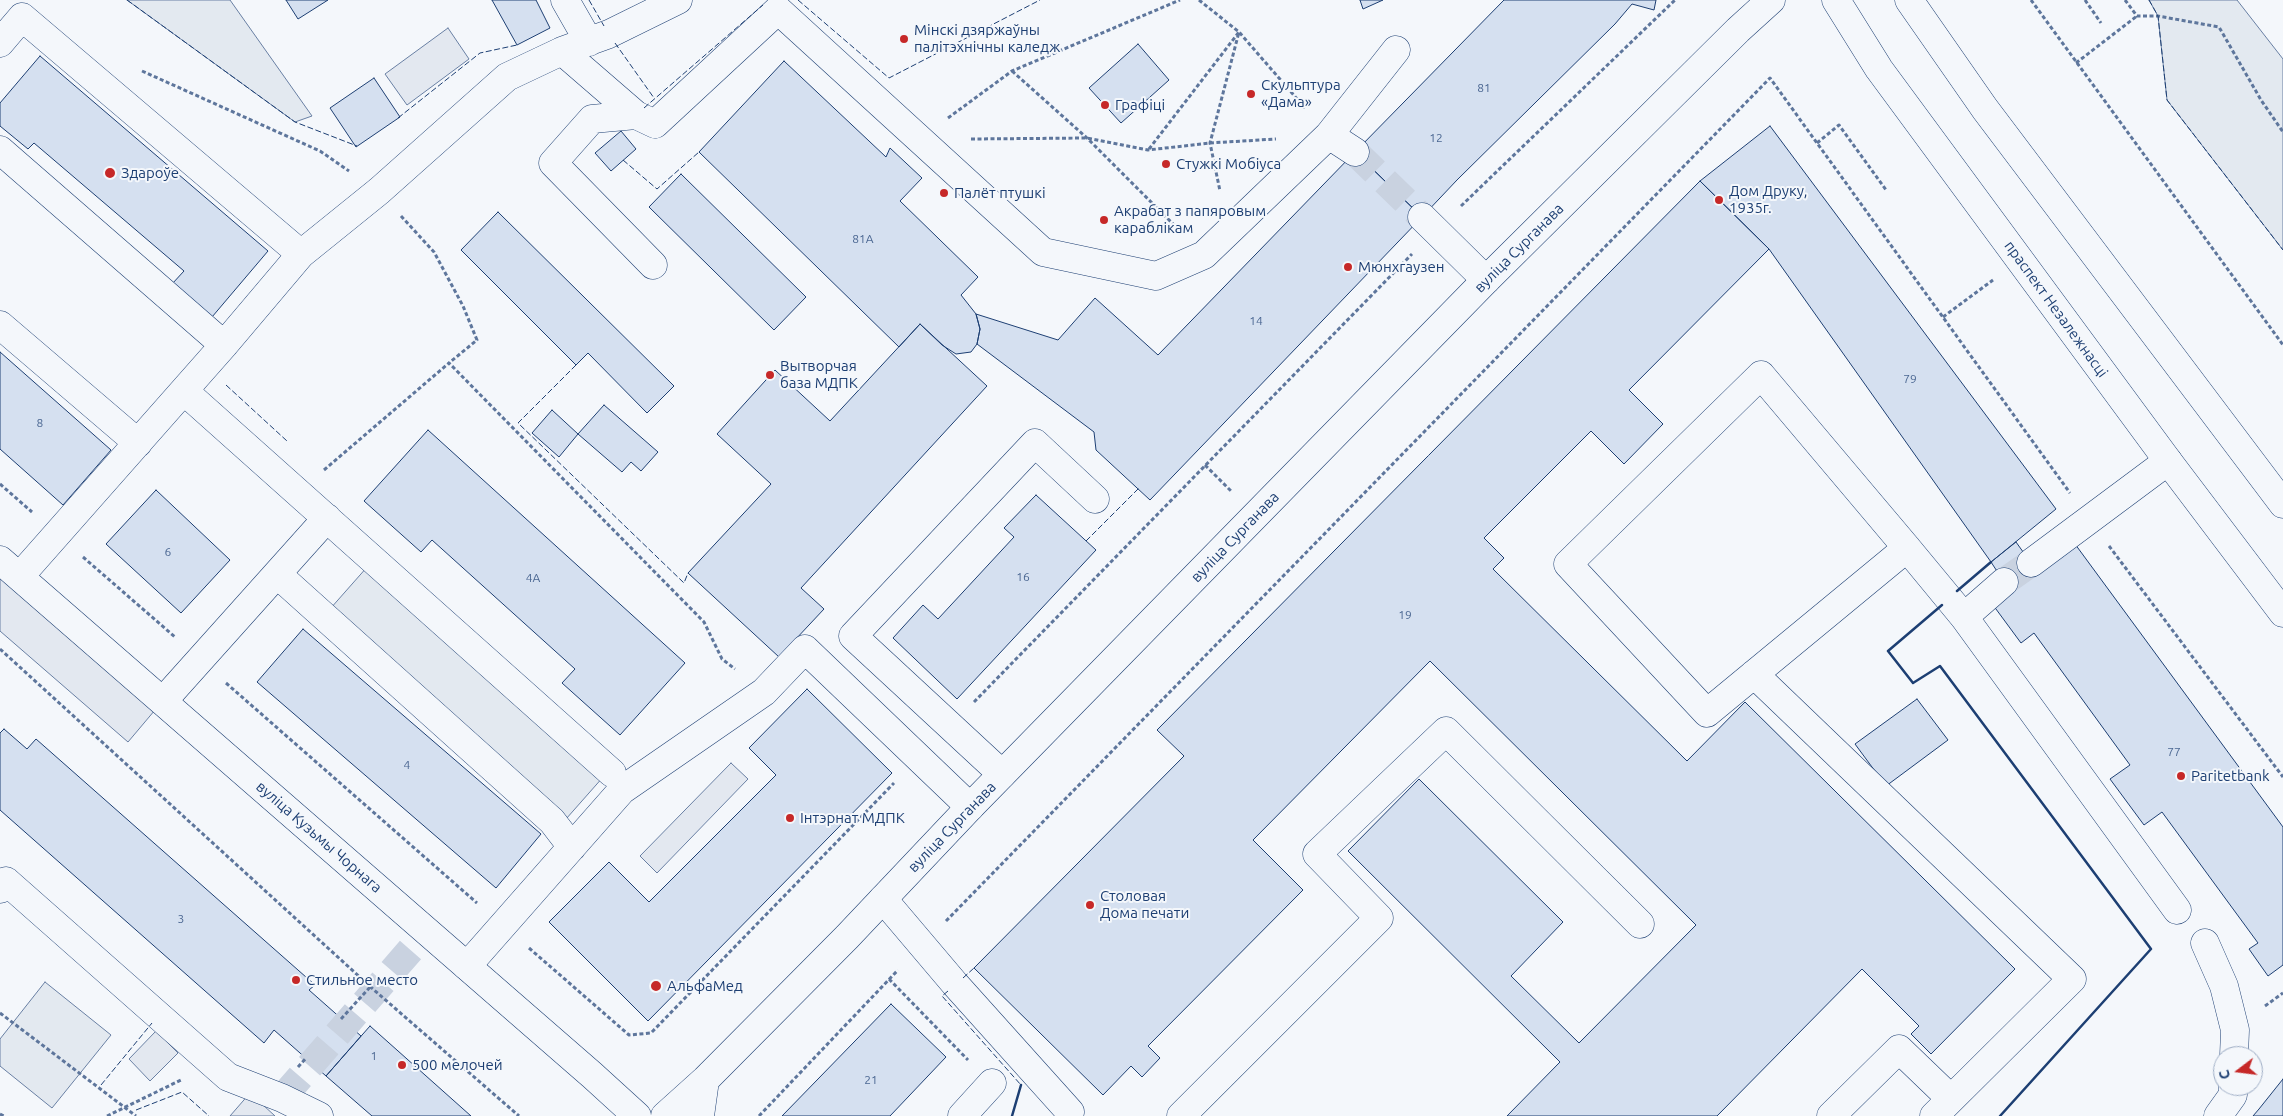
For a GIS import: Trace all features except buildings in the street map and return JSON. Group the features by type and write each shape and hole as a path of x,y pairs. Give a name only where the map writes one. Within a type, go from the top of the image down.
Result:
{"main road":[{"path":"565,0 589,42"},
{"path":"10,568 138,443 301,254 379,191 507,77 562,51 589,42 678,0"},
{"name":"вуліца Сурганава","path":"665,1116 705,1080 883,899 1002,774 1486,280 1738,30 1771,0"},
{"name":"праспект Незалежнасці","path":"1836,0 1879,70 2168,461 2283,613"},
{"path":"1909,0 1985,109 2283,504"},
{"path":"0,43 29,9 301,254"},
{"path":"562,51 636,115 655,124 778,10 1043,252 1156,276 1204,255 1329,135 1396,50"},
{"path":"636,115 592,119 553,163 653,265"},
{"path":"1329,135 1355,152"},
{"path":"0,150 224,345"},
{"path":"1422,217 1486,280"},
{"path":"0,325 138,443"},
{"path":"1906,548 1707,713 1568,564 1761,375 1964,617 2178,910"},
{"path":"184,391 612,773"},
{"path":"1002,774 853,636 1035,443 1095,500"},
{"path":"2031,563 2168,461"},
{"path":"162,701 327,518"},
{"name":"вуліца Кузьмы Чорнага","path":"10,568 637,1116"},
{"path":"277,574 552,821 572,847"},
{"path":"1964,617 2004,582"},
{"path":"467,966 622,790 764,692 805,649 970,807"},
{"path":"1754,674 2072,979 1942,1108 1899,1049 1832,1116"},
{"path":"1181,1116 1379,918 1317,854 1446,731 1640,924"},
{"path":"0,889 6,881 228,1077 282,1098 319,1116"},
{"path":"883,899 922,946 1072,1115"},
{"path":"2205,943 2224,986 2235,1030 2234,1046"},
{"path":"700,1116 705,1080"},
{"path":"962,1116 992,1083"},
{"path":"2218,1116 2232,1096"}],"path":[{"path":"919,139 1012,71 1180,0"},
{"path":"1199,0 1239,32 1329,135"},
{"path":"2031,0 2283,345"},
{"path":"2085,0 2101,23"},
{"path":"2125,0 2137,16"},
{"path":"2076,63 2137,16 2158,16 2219,27 2261,100 2283,132"},
{"path":"1227,231 1210,143 1239,32"},
{"path":"1148,150 1239,32"},
{"path":"140,70 320,151 331,159"},
{"path":"1012,71 1087,138 1204,255"},
{"path":"758,1116 889,979 1770,78 2089,520 2283,777"},
{"path":"1817,143 1839,125 1886,190"},
{"path":"919,139 1087,138 1148,150 1210,143 1329,135"},
{"path":"298,492 477,340 463,306 434,252 379,191"},
{"path":"1943,317 1981,289"},
{"path":"449,363 704,622 722,659 764,692"},
{"path":"0,649 371,986 519,1116"},
{"path":"889,979 992,1083"},
{"path":"341,1019 371,986"},
{"path":"0,1013 136,1116"},
{"path":"108,1116 214,1064"},
{"path":"0,1114 4,1116"}],"shaded area":[{"path":"127,0 230,0 312,116 295,122"},
{"path":"2149,0 2237,0 2283,59 2283,250 2167,100 2158,16"},
{"path":"448,28 469,59 407,105 385,74"},
{"path":"368,566 604,776 566,819 330,609"},
{"path":"0,576 155,710 128,742 0,631"},
{"path":"731,763 748,779 657,873 640,856"},
{"path":"45,982 111,1035 52,1108 0,1066 0,1039"},
{"path":"156,1031 178,1053 150,1081 129,1059"},
{"path":"250,1093 275,1116 230,1116"}],"tunnel":[{"path":"1355,152 1422,217"},
{"path":"2004,582 2031,563"},
{"path":"282,1098 427,931"}],"fence":[{"path":"127,0 295,122 357,146"},
{"path":"589,0 604,26"},
{"path":"798,0 889,78 1040,0"},
{"path":"2149,0 2158,16 2167,100 2283,250"},
{"path":"644,108 763,5"},
{"path":"615,43 654,98"},
{"path":"398,118 480,53 517,45"},
{"path":"623,160 657,189 699,152"},
{"path":"576,365 518,423 684,583 688,573"},
{"path":"226,385 287,441"},
{"path":"1086,541 1139,488"},
{"path":"963,978 974,968"},
{"path":"948,991 942,996 1021,1085"},
{"path":"101,1085 152,1023"},
{"path":"136,1110 182,1092 209,1116"}],"wall":[{"path":"1957,591 1991,562"},
{"path":"1942,605 1888,651 1913,683 1940,666 2151,949 2000,1116"},
{"path":"1012,1116 1021,1085"}],"place":[{"name":"Мінскі дзяржаўны палітэхнічны каледж","path":"904,39"},
{"name":"Скульптура «Дама»","path":"1251,94"},
{"name":"Графіці","path":"1105,105"},
{"name":"Стужкі Мобіуса","path":"1166,164"},
{"name":"Здароўе","path":"110,173"},
{"name":"Палёт птушкі","path":"944,193"},
{"name":"Дом Друку, 1935г.","path":"1719,200"},
{"name":"Акрабат з папяровым караблікам","path":"1104,220"},
{"name":"Мюнхгаузен","path":"1348,267"},
{"name":"Вытворчая база МДПК","path":"770,375"},
{"name":"Paritetbank","path":"2181,776"},
{"name":"Інтэрнат МДПК","path":"790,818"},
{"name":"Столовая Дома печати","path":"1090,905"},
{"name":"Стильное место","path":"296,980"},
{"name":"АльфаМед","path":"656,986"},
{"name":"500 мелочей","path":"402,1065"}]}
